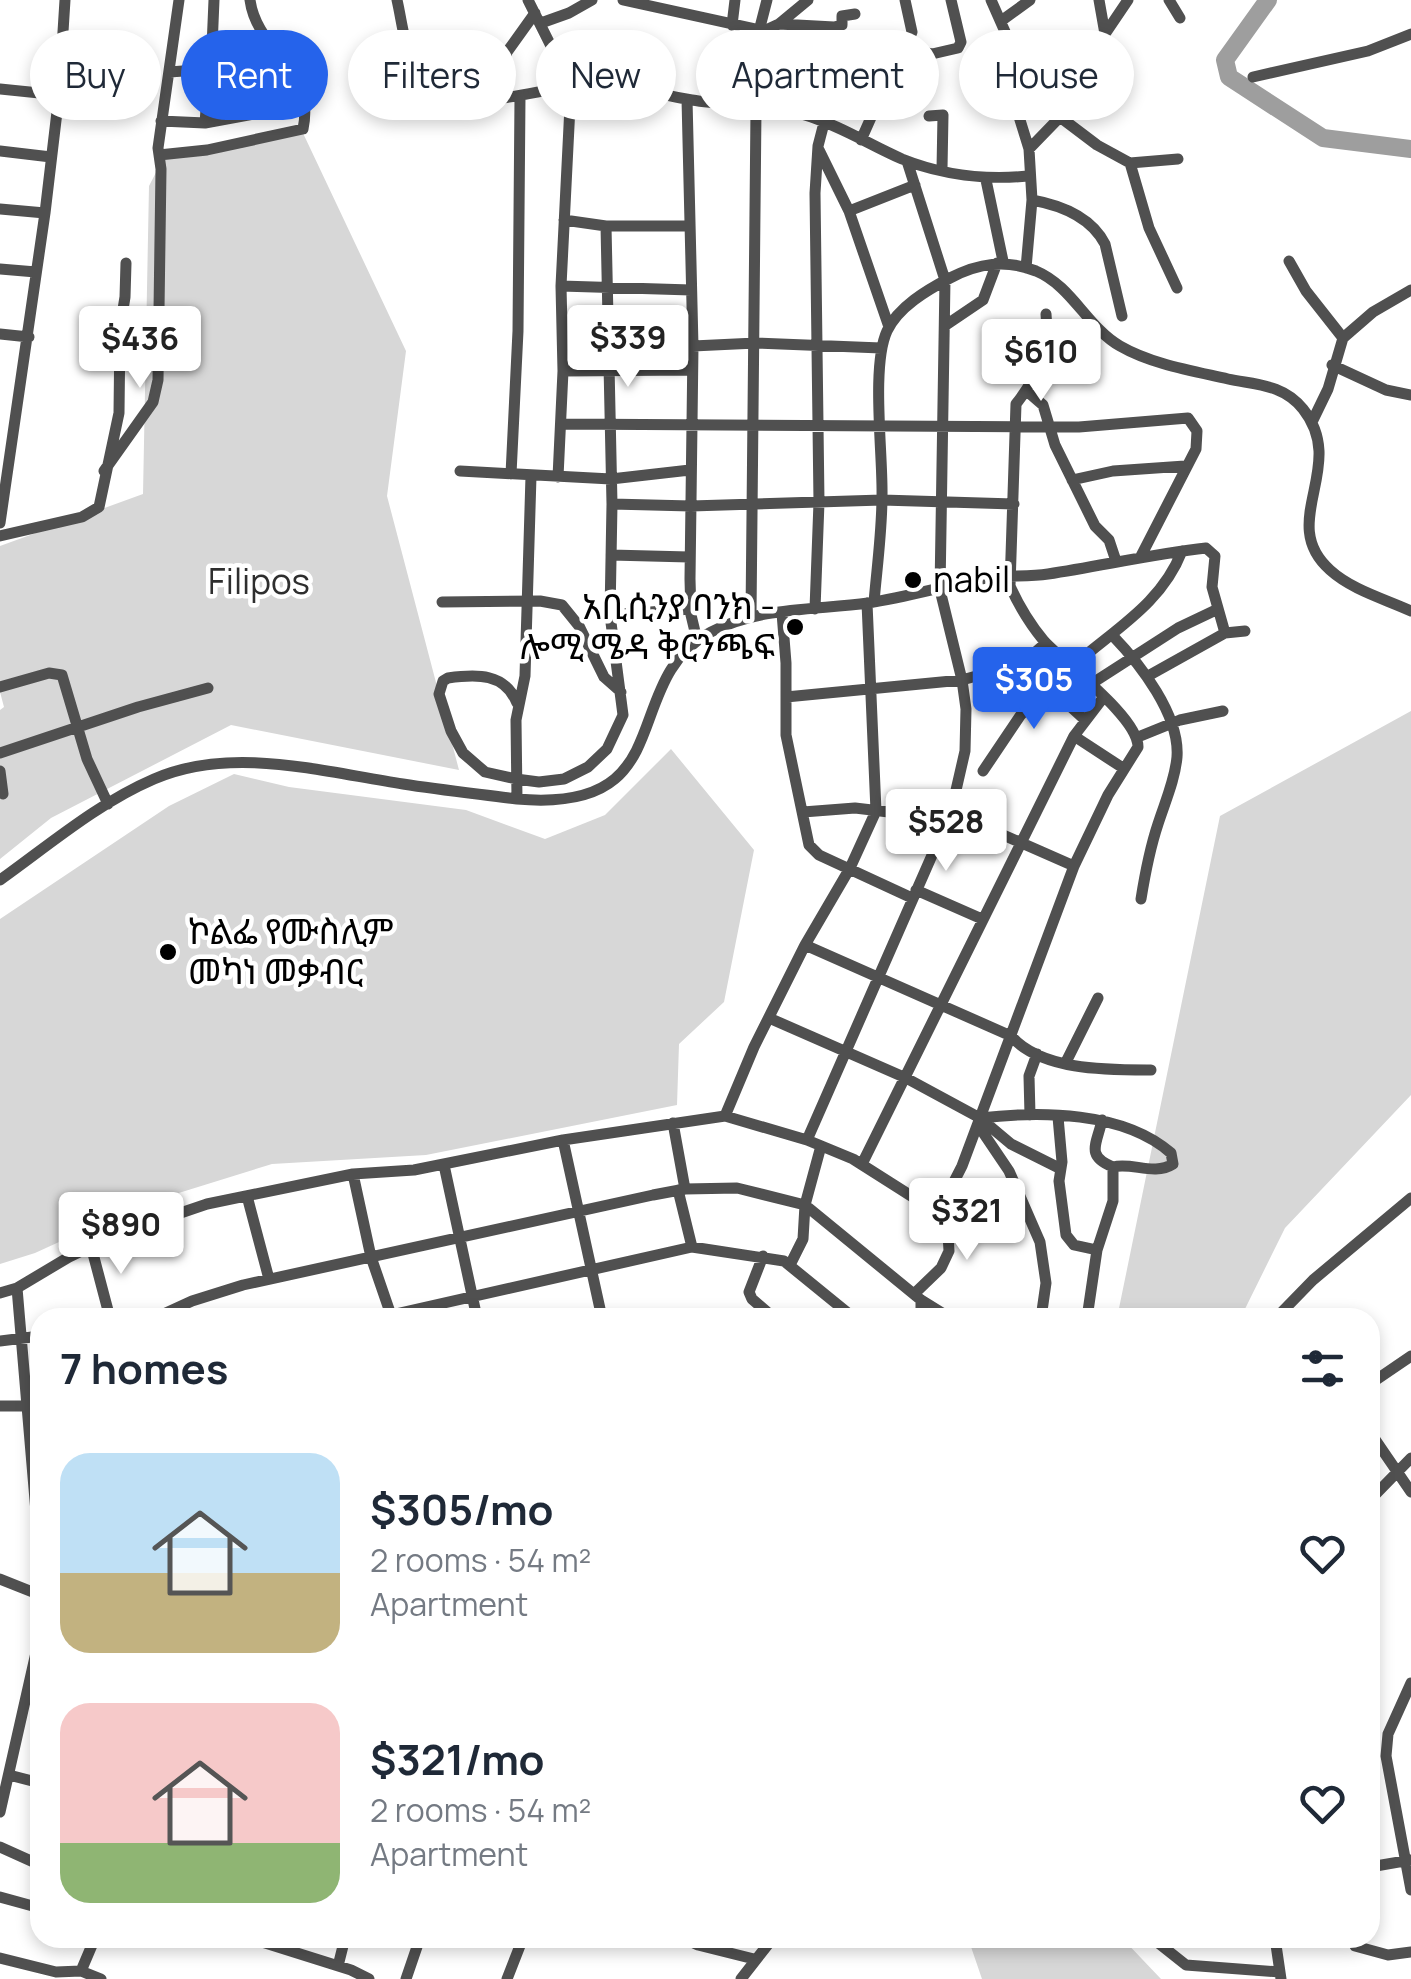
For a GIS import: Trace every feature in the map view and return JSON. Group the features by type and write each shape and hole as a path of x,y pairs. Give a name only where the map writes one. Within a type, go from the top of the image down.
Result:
{"street":[{"path":"62,30 64,0"},
{"path":"104,471 153,402 158,380 161,121 180,0"},
{"path":"212,30 214,0"},
{"path":"250,0 260,30"},
{"path":"397,0 404,30"},
{"path":"528,0 544,30"},
{"path":"516,43 538,18 569,14 592,0"},
{"path":"623,0 760,30 767,0"},
{"path":"732,25 736,0"},
{"path":"768,30 808,0"},
{"path":"905,0 912,30"},
{"path":"939,52 958,48 961,42 951,0"},
{"path":"992,0 1012,56 1012,94 1029,149 1032,200 1026,268"},
{"path":"1001,21 1014,6 1030,0"},
{"path":"1098,0 1104,30"},
{"path":"1108,30 1128,0"},
{"path":"1168,0 1180,18"},
{"path":"780,24 834,27 842,25 842,16 856,14"},
{"path":"1253,77 1368,51 1411,34"},
{"path":"170,72 181,72"},
{"path":"0,89 30,92"},
{"path":"516,96 536,93"},
{"path":"511,474 518,331 520,96"},
{"path":"676,97 696,100"},
{"path":"687,99 693,346 689,557 697,640"},
{"path":"939,115 943,115 942,168"},
{"path":"0,523 17,425 56,120"},
{"path":"161,121 216,120"},
{"path":"159,156 299,132 305,120"},
{"path":"558,477 569,120"},
{"path":"751,616 756,343 752,120"},
{"path":"818,120 908,161 986,180 1028,176"},
{"path":"861,140 871,120"},
{"path":"1029,149 1058,120"},
{"path":"1063,120 1130,163 1178,159"},
{"path":"815,609 815,193 824,122"},
{"path":"818,146 848,211 889,327"},
{"path":"0,151 51,157"},
{"path":"807,1140 949,816 965,751 962,680 940,590 945,280 908,161"},
{"path":"1130,163 1149,228 1178,288"},
{"path":"946,325 983,300 1000,262 986,180"},
{"path":"848,211 915,185"},
{"path":"1032,200 1064,207 1100,234 1122,316"},
{"path":"0,209 45,213"},
{"path":"564,220 606,226 688,226"},
{"path":"518,702 512,690 497,678 448,678 439,694 456,743 470,762 485,772 538,782 564,779 588,767 607,750 624,714 610,615 612,504 606,226"},
{"path":"1289,261 1306,291 1343,338"},
{"path":"725,1116 768,1018 850,868 876,811 871,603 882,500 881,348 889,327 904,309 945,280 1000,262 1026,268 1056,282 1121,347 1150,358 1281,390 1292,397 1319,434 1321,458 1308,520 1318,556 1343,580 1411,611"},
{"path":"0,536 82,517 96,510 104,493 104,471 119,413 126,264"},
{"path":"0,269 36,272"},
{"path":"562,286 690,290"},
{"path":"1312,422 1328,389 1343,338 1374,312 1411,290"},
{"path":"938,1213 962,1166 1074,866 1123,768 1136,752 1138,738 1091,684 1046,644 1010,586 1016,404 1028,392 1044,348 1046,314"},
{"path":"610,318 692,318"},
{"path":"0,334 29,337"},
{"path":"693,346 756,343 881,348"},
{"path":"1332,365 1386,390 1411,395"},
{"path":"563,371 691,370"},
{"path":"1028,392 1040,401 1055,445 1095,526 1109,540 1116,561"},
{"path":"561,424 1079,427 1188,418 1195,425 1196,448 1140,556"},
{"path":"0,423 17,425"},
{"path":"1072,480 1112,471 1185,466"},
{"path":"460,471 611,478 690,470"},
{"path":"517,800 518,702 525,676 532,476"},
{"path":"612,504 691,506 882,500 1014,504"},
{"path":"0,880 108,804 175,771 238,762 294,766 517,800 567,801 589,794 614,778 640,748 665,680 697,640 751,616 871,603 1011,576 1042,575 1206,548 1213,554 1212,587 1226,633"},
{"path":"1073,666 1148,603 1174,569 1182,551"},
{"path":"611,556 689,557"},
{"path":"442,602 557,602 567,609 584,636 604,677 620,692"},
{"path":"610,615 691,609"},
{"path":"1091,684 1178,628 1218,609"},
{"path":"782,613 786,736 811,849 982,920"},
{"path":"1148,676 1226,633 1244,630"},
{"path":"1113,636 1148,676 1171,725 1177,757 1170,792 1153,839 1141,899"},
{"path":"786,697 962,680 1023,663 1046,644"},
{"path":"1023,663 1084,720"},
{"path":"0,686 60,674 76,728 108,804"},
{"path":"982,771 1047,685"},
{"path":"0,753 208,688"},
{"path":"862,1164 1074,736 1103,698"},
{"path":"1138,738 1200,714 1223,711"},
{"path":"1074,736 1123,768"},
{"path":"965,751 991,756"},
{"path":"0,772 3,794"},
{"path":"803,812 839,808 949,816 1074,866"},
{"path":"805,945 1011,1036 1037,1054 1099,1070 1150,1070"},
{"path":"1066,1062 1098,998"},
{"path":"768,1018 906,1078 980,1118 1011,1144 1060,1168"},
{"path":"1030,1115 1029,1076 1037,1054"},
{"path":"980,1118 1030,1115 1102,1120 1150,1138 1168,1150 1175,1161 1162,1170 1119,1164 1112,1167"},
{"path":"0,1293 17,1288 91,1246 180,1211 353,1174 444,1165 562,1140 725,1116 807,1140 862,1164 938,1213 948,1234 949,1251 918,1297 920,1308"},
{"path":"1058,1116 1068,1239 1074,1245 1097,1250"},
{"path":"980,1118 984,1134 1009,1171 1040,1242 1046,1266 1042,1308"},
{"path":"1102,1120 1095,1157 1112,1167"},
{"path":"673,1123 692,1247"},
{"path":"562,1140 600,1308"},
{"path":"790,1265 803,1239 805,1205 820,1146"},
{"path":"444,1165 475,1308"},
{"path":"1088,1308 1097,1250 1114,1201 1112,1167"},
{"path":"353,1174 371,1257 389,1308"},
{"path":"179,1308 268,1280 460,1237 682,1190 737,1188 805,1205 935,1308"},
{"path":"248,1196 268,1280"},
{"path":"1289,1308 1313,1280 1411,1198"},
{"path":"91,1246 107,1308"},
{"path":"422,1308 692,1247 764,1256 790,1265 842,1308"},
{"path":"764,1256 750,1292 765,1308"},
{"path":"17,1288 30,1386"},
{"path":"0,1341 30,1337"},
{"path":"1380,1377 1411,1356"},
{"path":"0,1406 30,1398"},
{"path":"1380,1446 1411,1492"},
{"path":"1380,1490 1411,1458"},
{"path":"0,1578 30,1592"},
{"path":"0,1812 30,1680"},
{"path":"1411,1683 1388,1734 1386,1756 1411,1890"},
{"path":"9,1774 30,1781"},
{"path":"0,1847 30,1860"},
{"path":"1380,1865 1408,1860"},
{"path":"0,1897 30,1905"},
{"path":"81,1971 91,1948"},
{"path":"280,1948 369,1979"},
{"path":"338,1966 342,1948"},
{"path":"406,1979 417,1948"},
{"path":"507,1979 519,1948"},
{"path":"710,1948 754,1959"},
{"path":"741,1979 764,1948"},
{"path":"1165,1948 1186,1965 1281,1976 1276,1948"},
{"path":"1362,1948 1388,1955 1411,1952"},
{"path":"0,1958 56,1972 81,1971 102,1979"}],"green space":[{"name":"Filipos","path":"302,131 406,351 387,496 459,770 231,725 51,818 0,859 0,710 4,707 0,692 0,546 143,494 149,186 166,153"},
{"path":"1411,711 1411,1095 1285,1228 1245,1308 1119,1308 1220,816"},
{"path":"671,749 754,850 724,1002 679,1044 677,1105 426,1155 272,1164 140,1205 35,1253 0,1264 0,919 169,806 234,774 289,787 466,810 545,839 605,815"},
{"path":"971,1948 1132,1948 1161,1979 982,1979"}],"waterway":[{"path":"1268,0 1225,60 1229,77 1323,138 1411,149"}],"place":[{"name":"nabil","path":"913,580"},
{"name":"አቢሲንያ ባንክ - ሎሚ ሜዳ ቅርንጫፍ","path":"795,627"},
{"name":"ኮልፌ የሙስሊም መካነ መቃብር","path":"168,952"}]}
